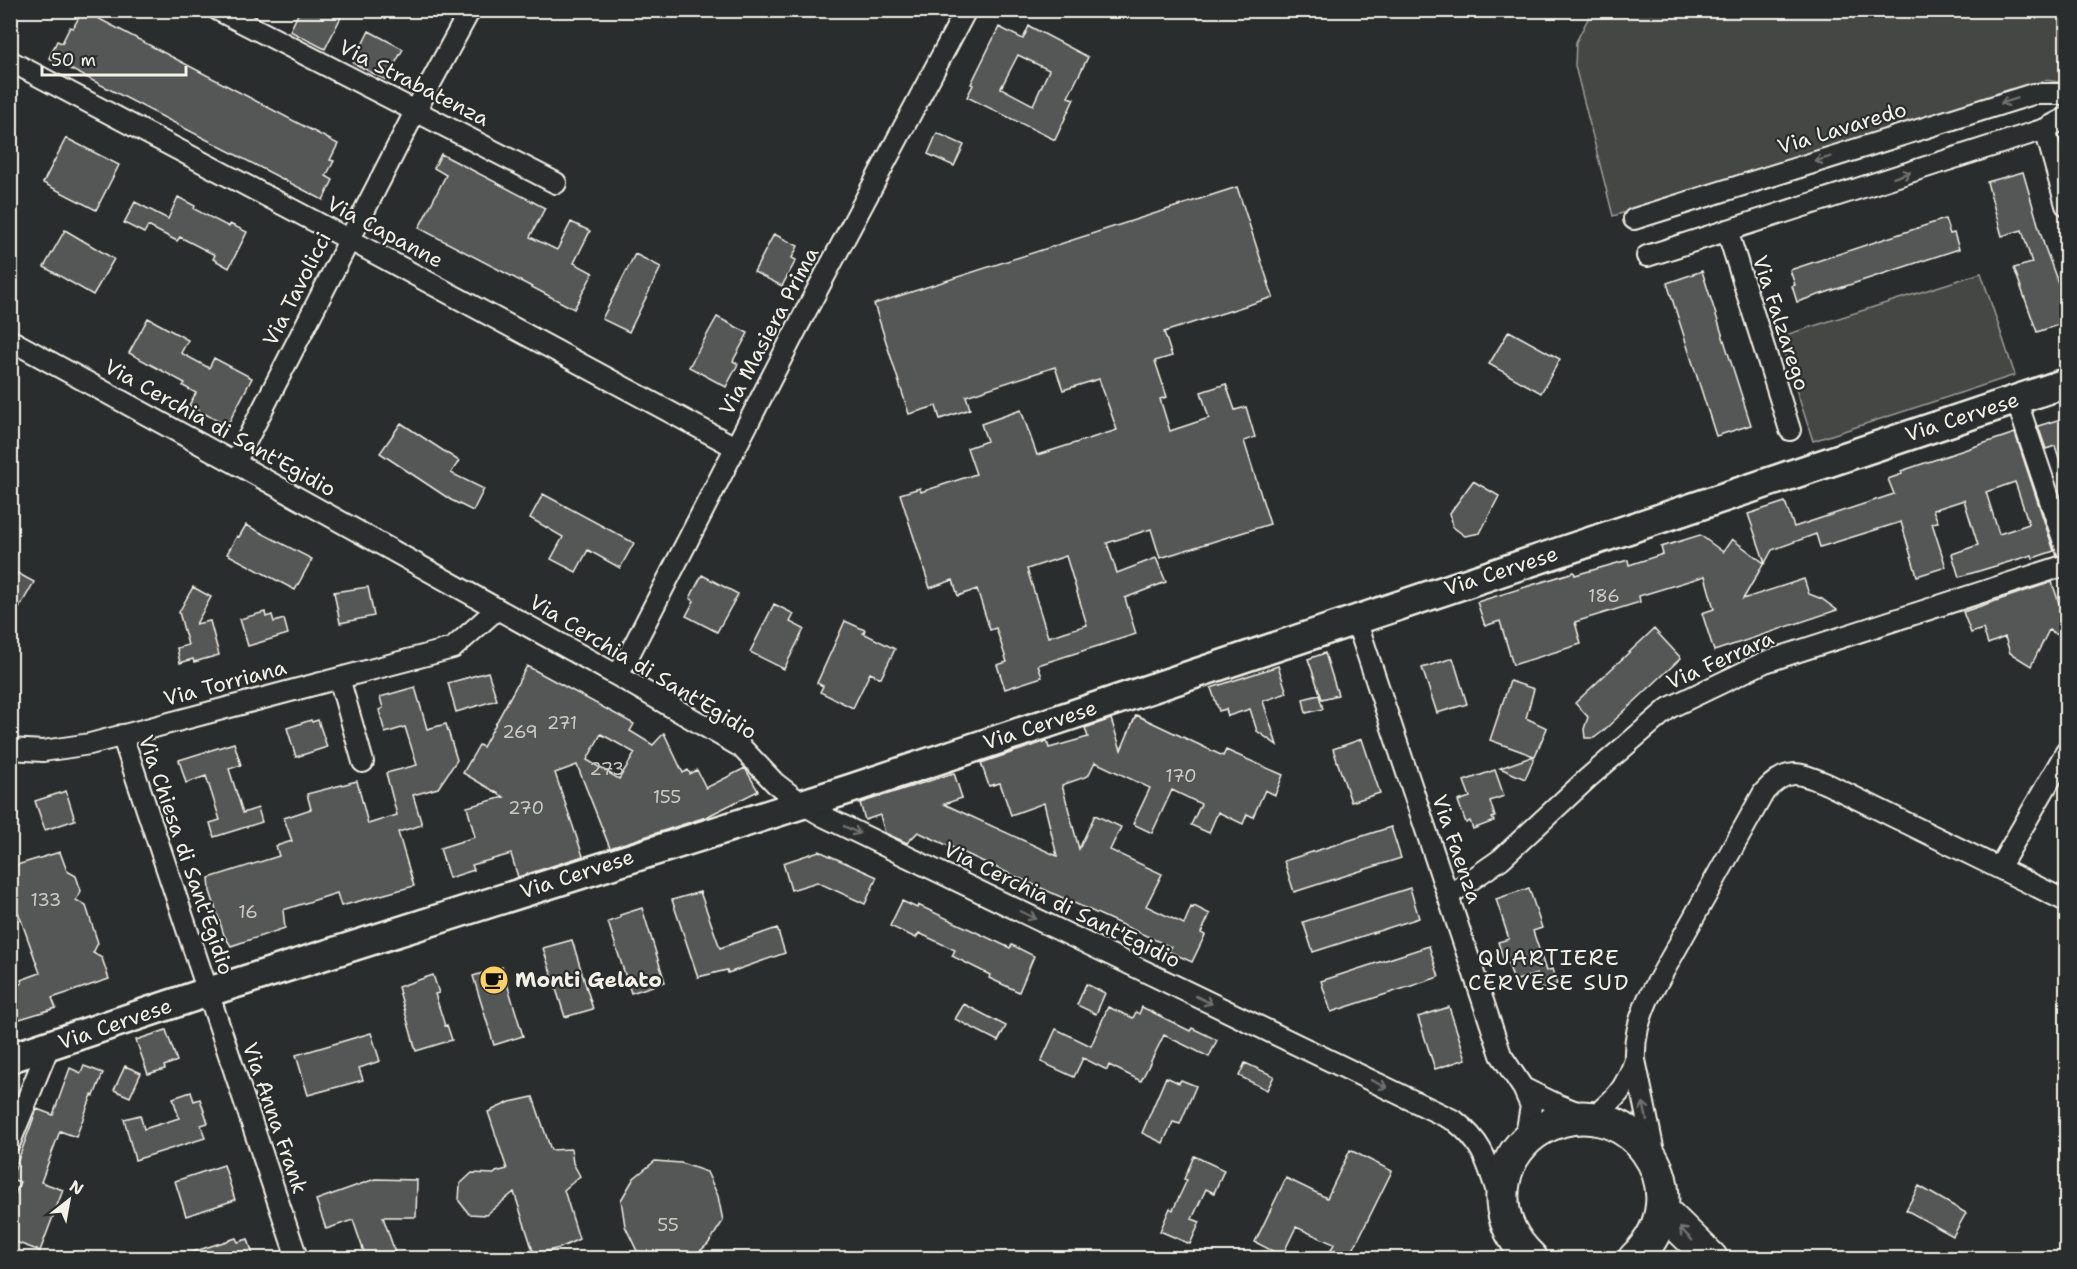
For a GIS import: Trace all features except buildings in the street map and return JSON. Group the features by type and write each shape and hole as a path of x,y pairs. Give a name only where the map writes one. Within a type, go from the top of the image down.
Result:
{"main road":[{"name":"Via Cervese","path":"10,1058 208,992 850,789 2067,383"},
{"path":"1524,1255 1506,1222 1503,1208 1504,1178 1510,1164 1525,1141 1536,1132 1563,1120 1592,1118 1620,1127 1632,1134 1651,1155 1657,1168 1663,1196 1659,1224 1652,1239 1635,1258"},
{"path":"1662,1210 1711,1258"}],"street":[{"name":"Via Strabatenza","path":"218,10 556,183"},
{"name":"Via Tavolicci","path":"235,463 416,110 470,10"},
{"name":"Via Masiera Prima","path":"618,676 735,447 966,10"},
{"name":"Via Capanne","path":"10,61 735,447"},
{"name":"Via Lavaredo","path":"1634,219 2033,94 2067,94"},
{"path":"1647,256 2045,129 2067,118"},
{"path":"2045,129 2067,205"},
{"name":"Via Falzarego","path":"1726,230 1790,430"},
{"name":"Via Cerchia di Sant'Egidio","path":"10,340 618,676 741,747 776,783 801,803 836,822 1455,1121 1472,1134 1484,1153 1503,1208"},
{"path":"2016,399 2067,548"},
{"name":"Via Ferrara","path":"1448,896 1501,860 1588,778 1670,708 1765,662 2067,565"},
{"name":"Via Torriana","path":"122,735 453,648 497,609"},
{"name":"Via Faenza","path":"1356,620 1501,1055 1523,1088"},
{"path":"339,678 363,762"},
{"name":"Via Chiesa di Sant'Egidio","path":"10,748 43,751 90,744 122,735 208,992"},
{"path":"1999,868 2067,752"},
{"path":"1657,1168 1635,1060 1634,1043 1639,1021 1648,999 1764,792 1774,781 1789,774 1800,773 2067,901"},
{"name":"Via Anna Frank","path":"208,992 297,1258"},
{"path":"10,1142 49,1046"},
{"path":"1523,1088 1592,1118 1620,1094 1635,1060"},
{"path":"1523,1088 1531,1106 1525,1141"}],"shaded area":[{"path":"1592,11 2066,11 2066,83 2045,80 1613,216 1575,66 1576,42"},
{"path":"1981,273 2015,375 1813,441 1779,337"}],"place":[{"name":"Monti Gelato","path":"494,980"}],"district":[{"name":"QUARTIERE CERVESE SUD","path":"1549,970"}]}
